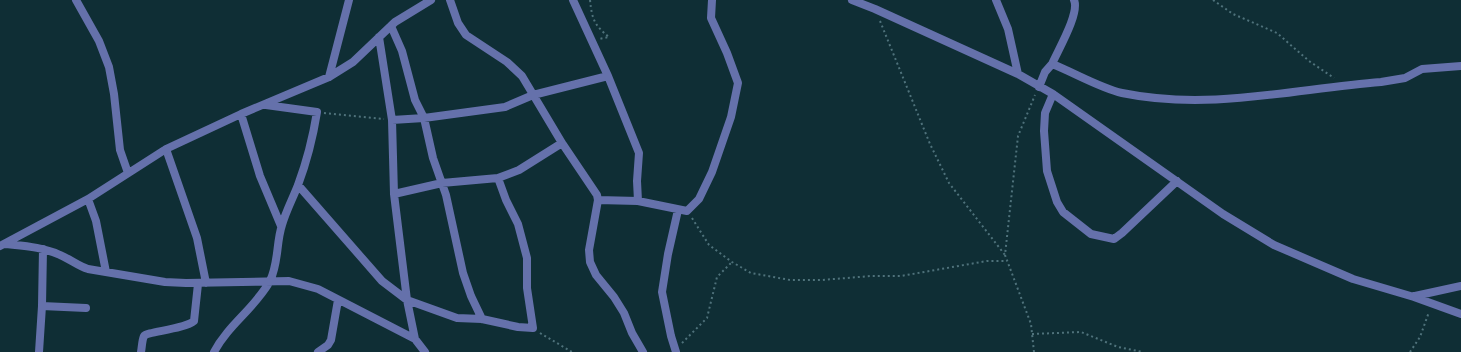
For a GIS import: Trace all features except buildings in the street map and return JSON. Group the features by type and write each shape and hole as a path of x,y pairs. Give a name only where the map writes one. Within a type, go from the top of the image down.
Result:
{"street":[{"path":"76,0 99,41 109,67 114,94 120,150 128,174"},
{"path":"329,77 349,0"},
{"path":"2,245 88,199 166,149 241,114 266,105 329,77 353,62 391,26 431,0"},
{"path":"450,0 458,23 466,35 507,62 522,76 562,143 592,187 598,200 589,250 590,262 596,275 614,297 624,313 632,334 643,352"},
{"path":"573,0 608,76 639,152 637,181 638,201"},
{"path":"598,200 638,201 687,211 699,199 712,172 731,117 738,83 727,53 711,18 712,0"},
{"path":"852,0 1018,74 1052,94 1223,214 1274,245 1353,278 1414,297 1461,314"},
{"path":"996,0 1008,29 1018,74"},
{"path":"1039,87 1045,72 1052,64 1071,23 1076,8 1074,0"},
{"path":"391,26 402,51 415,100 424,118 433,158 442,183 463,273 470,296 482,319"},
{"path":"378,37 392,120 394,194 407,300 415,338 425,352"},
{"path":"1052,64 1121,93 1160,99 1221,100 1381,82 1405,78 1422,69 1461,66"},
{"path":"392,120 424,118 505,107 533,94 608,76"},
{"path":"1052,94 1045,113 1044,131 1047,171 1057,202 1063,212 1091,234 1114,239 1177,181"},
{"path":"214,352 220,340 247,311 269,282 277,258 281,226 298,185 312,140 317,112 266,105"},
{"path":"241,114 260,176 281,226"},
{"path":"394,194 442,183 498,178 519,170 562,143"},
{"path":"141,352 144,337 148,333 172,330 194,321 202,283 197,238 166,149"},
{"path":"298,185 382,281 407,300 457,318 482,319 518,327 532,328 527,288 527,258 518,224 506,200 498,178"},
{"path":"88,199 96,221 106,272"},
{"path":"676,350 671,336 662,292 668,254 678,210"},
{"path":"2,245 43,249 60,254 80,266 165,282 202,283 289,281 304,284 318,289 415,338"},
{"path":"38,352 42,306 43,249"},
{"path":"1414,297 1461,286"},
{"path":"318,352 328,345 330,340 338,300"},
{"path":"42,306 86,308"}],"path":[{"path":"590,0 592,16 597,28 610,37 592,40"},
{"path":"1213,0 1233,14 1277,33 1309,61 1345,85"},
{"path":"875,9 930,144 949,183 1007,261 1031,324 1034,352"},
{"path":"1004,255 1018,136 1039,87"},
{"path":"317,112 392,120"},
{"path":"687,211 709,245 751,274 797,280 901,276 987,261 1007,261"},
{"path":"676,350 707,318 717,277 732,262"},
{"path":"1410,352 1420,337 1431,303"},
{"path":"532,328 572,352"},
{"path":"1032,334 1080,332 1118,347 1143,352"}]}
